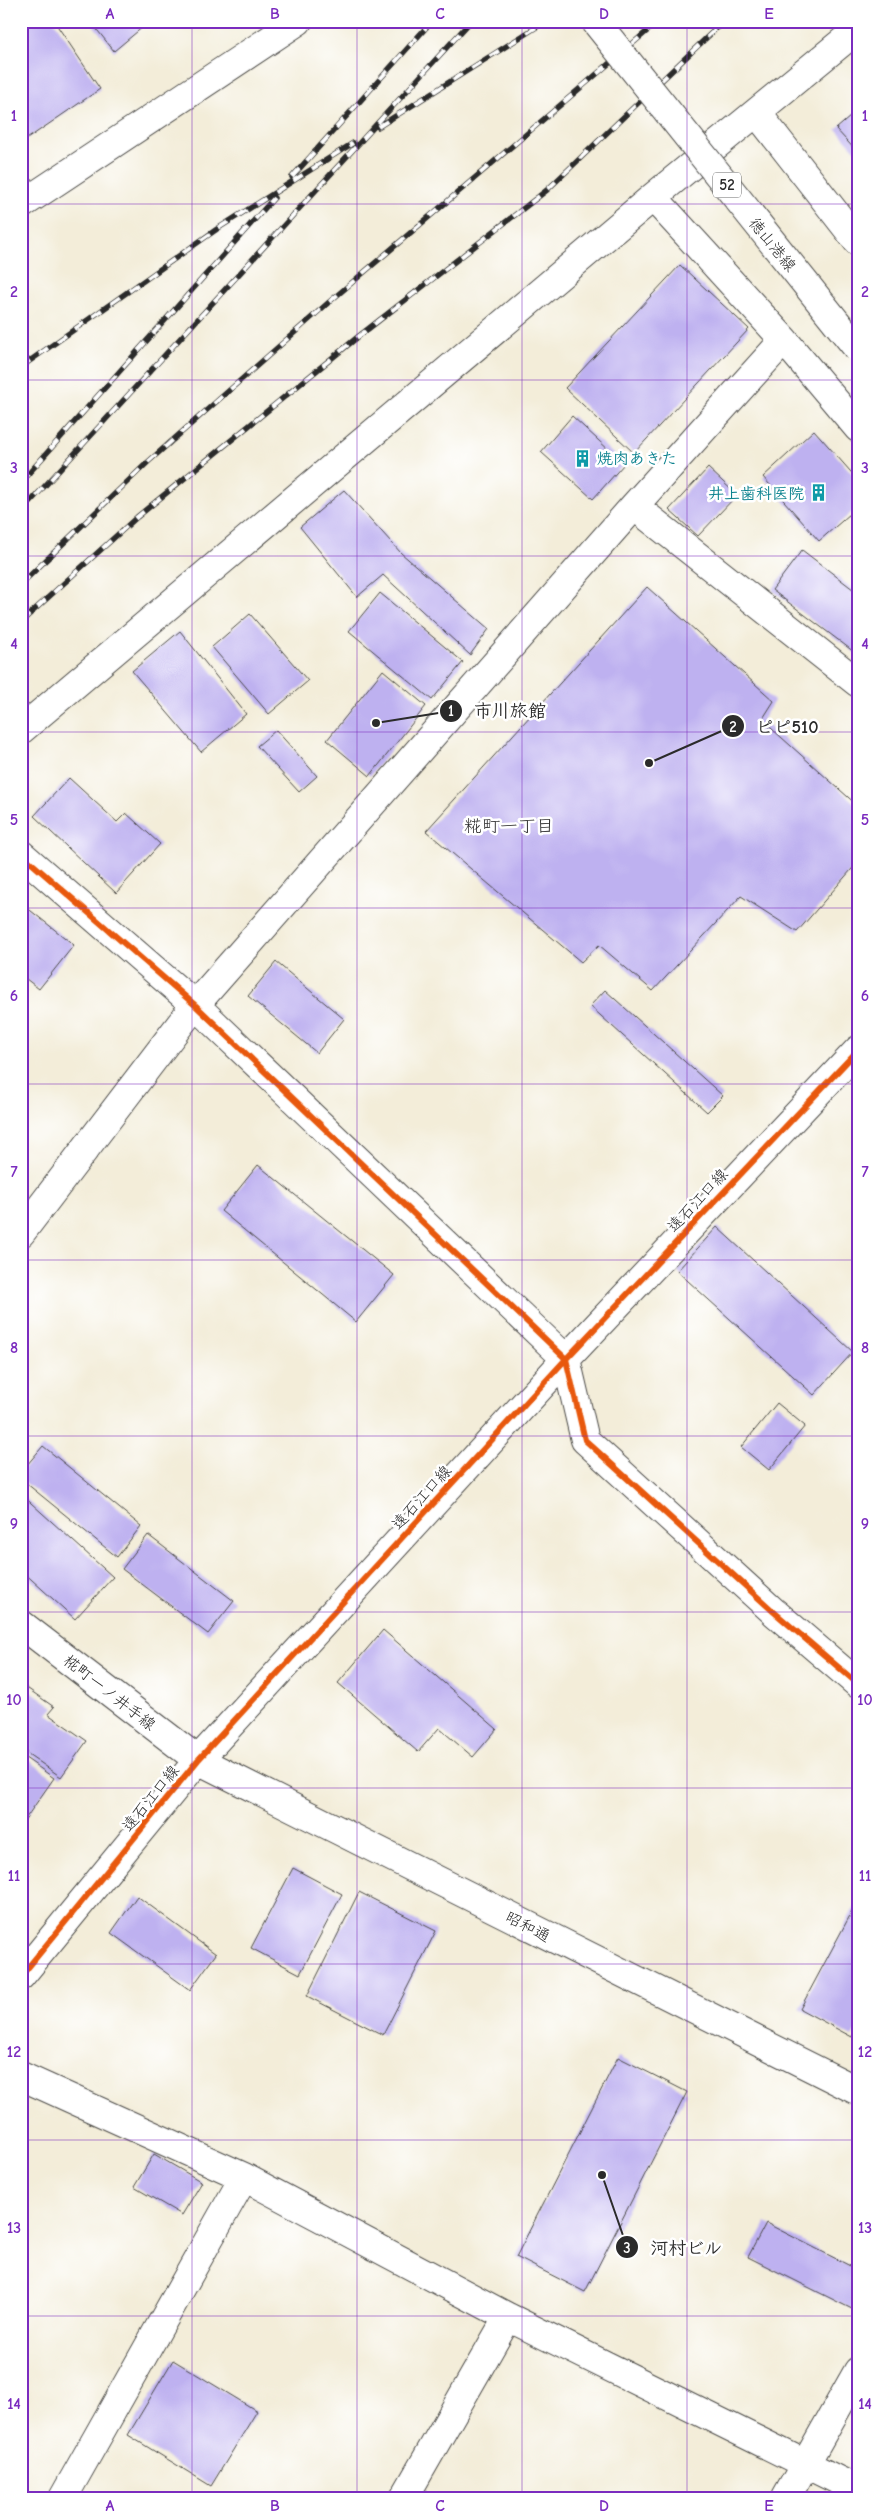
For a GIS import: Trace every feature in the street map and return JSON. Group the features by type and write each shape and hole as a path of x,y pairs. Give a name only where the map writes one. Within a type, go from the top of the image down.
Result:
{"street":[{"path":"21,205 298,21"},
{"name":"徳山港線","path":"595,21 858,350"},
{"path":"21,730 653,197 858,29"},
{"path":"757,113 858,242"},
{"path":"653,197 784,340 858,428"},
{"path":"21,1232 195,1005 634,506 784,340"},
{"path":"634,506 858,683"},
{"path":"21,854 195,1005 566,1359 586,1440 856,1679"},
{"name":"遠石江口線","path":"21,1976 198,1760 566,1359 858,1050"},
{"name":"椛町一ノ井手線","path":"21,1624 198,1760"},
{"name":"昭和通","path":"198,1760 858,2091"},
{"path":"21,2076 244,2177 508,2317 858,2490"},
{"path":"63,2498 244,2177"},
{"path":"404,2498 508,2317"},
{"path":"786,2498 807,2464 858,2371"}],"building":[{"path":"21,21 54,21 100,89 21,143"},
{"path":"90,21 150,21 114,51"},
{"path":"858,110 858,153 836,129"},
{"path":"680,265 749,329 634,453 565,388"},
{"name":"焼肉あきた","path":"572,416 624,464 593,499 541,452"},
{"name":"井上歯科医院","path":"814,430 858,480 858,507 819,541 763,477"},
{"path":"708,468 737,495 698,536 669,510"},
{"path":"344,490 401,553 489,629 470,655 383,575 357,597 300,527"},
{"path":"802,550 858,593 858,655 772,590"},
{"path":"647,587 774,701 762,720 858,806 858,862 797,932 741,896 653,991 599,945 581,962 426,831"},
{"path":"380,593 463,662 432,700 349,631"},
{"path":"250,614 308,681 269,714 212,647"},
{"path":"180,631 246,714 201,752 132,671"},
{"path":"383,670 426,706 370,776 327,740"},
{"path":"276,730 317,776 299,792 257,746"},
{"path":"69,778 117,822 126,813 160,844 116,893 34,816"},
{"path":"21,903 74,945 39,989 21,975"},
{"path":"276,962 344,1019 317,1053 248,996"},
{"path":"605,990 723,1096 707,1112 590,1006"},
{"path":"258,1165 394,1275 356,1322 221,1211"},
{"path":"717,1227 853,1352 814,1395 677,1271"},
{"path":"777,1403 805,1426 769,1470 741,1447"},
{"path":"43,1446 141,1526 117,1557 21,1479 21,1472"},
{"path":"21,1494 113,1577 75,1619 21,1570"},
{"path":"148,1535 234,1601 208,1634 122,1569"},
{"path":"383,1630 497,1729 473,1757 439,1728 418,1752 338,1683"},
{"path":"21,1684 54,1707 48,1714 87,1741 61,1777 21,1749"},
{"path":"21,1755 54,1778 21,1825"},
{"path":"293,1868 342,1894 300,1974 251,1948"},
{"path":"359,1892 436,1931 383,2035 307,1996"},
{"path":"137,1896 216,1954 190,1990 111,1933"},
{"path":"855,1906 858,1908 858,2027 852,2037 800,2009"},
{"path":"618,2057 687,2092 585,2292 516,2257"},
{"path":"154,2154 202,2182 182,2215 134,2187"},
{"path":"766,2223 858,2270 858,2312 748,2257"},
{"path":"173,2360 257,2411 211,2486 128,2435"}],"railway":[{"path":"292,177 432,21"},
{"path":"21,512 471,21"},
{"path":"378,127 546,21"},
{"path":"21,584 148,462 328,303 659,21"},
{"path":"21,622 137,517 359,336 547,190 724,21"},
{"path":"21,367 217,229 353,143"},
{"path":"21,482 274,198"}],"cycle path":[{"path":"21,854 195,1005 566,1359 585,1440 774,1612 858,1684"},
{"path":"21,1976 198,1760 566,1359 858,1050"}],"place":[{"name":"焼肉あきた","path":"583,458"},
{"name":"井上歯科医院","path":"818,493"},
{"name":"市川旅館","path":"376,723"},
{"name":"ピピ510","path":"649,763"},
{"name":"河村ビル","path":"602,2175"}],"district":[{"name":"糀町一丁目","path":"509,826"}]}
